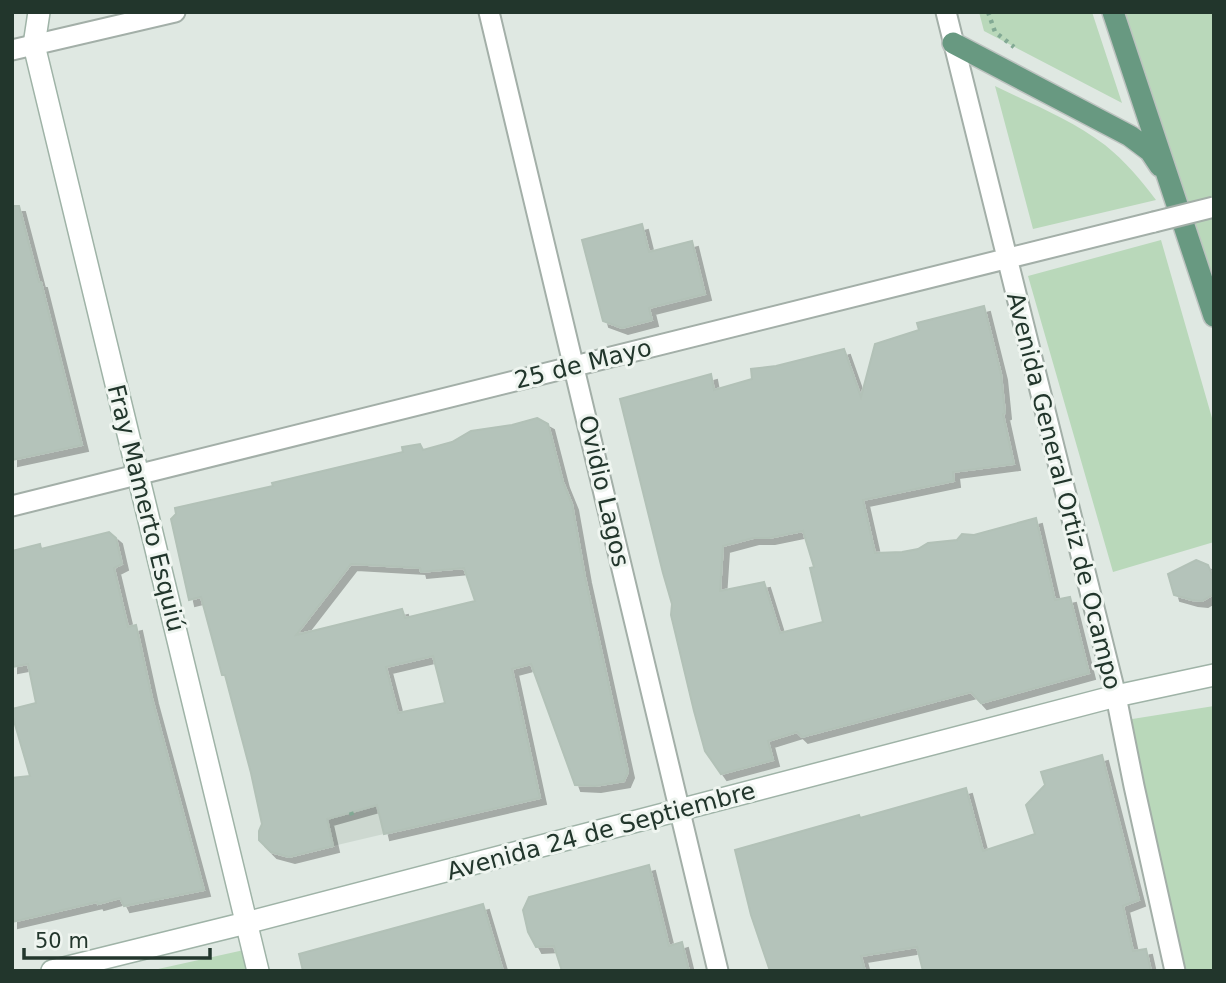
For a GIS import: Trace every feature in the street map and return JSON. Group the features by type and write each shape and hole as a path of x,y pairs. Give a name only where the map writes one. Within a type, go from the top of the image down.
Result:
{"main road":[{"path":"34,45 39,12"},
{"path":"1113,12 1214,316"},
{"path":"953,43 1130,136 1150,151 1168,176"},
{"name":"Fray Mamerto Esquiú","path":"34,45 258,971"},
{"name":"Avenida 24 de Septiembre","path":"52,971 1116,696 1214,674"}],"street":[{"path":"12,50 175,12"},
{"name":"Ovidio Lagos","path":"489,12 718,971"},
{"name":"Avenida General Ortiz de Ocampo","path":"946,12 1116,696 1175,971"},
{"name":"25 de Mayo","path":"12,506 1214,207"},
{"path":"1108,665 1122,683 1149,688"},
{"path":"1124,739 1130,707 1137,696 1149,688"}],"shaded area":[{"path":"350,698 384,834 333,846 320,790"}],"green space":[{"path":"979,12 1092,12 1122,103 984,31"},
{"path":"1113,12 1214,12 1214,316"},
{"path":"995,86 1065,120 1105,145 1132,171 1156,200 1033,229"},
{"path":"1161,240 1214,425 1214,542 1113,572 1028,276"},
{"path":"1214,706 1214,971 1175,971 1126,720"},
{"path":"244,950 249,971 149,971"}],"building":[{"path":"12,206 19,206 82,445 12,460"},
{"path":"642,224 649,252 692,241 705,294 649,308 652,320 622,328 603,321 582,240"},
{"path":"984,306 1001,374 1003,414 1014,464 953,472 954,481 863,500 875,553 918,549 928,543 957,540 962,534 974,535 1036,518 1055,600 1070,597 1089,673 981,703 971,692 802,737 797,732 768,741 773,760 721,774 705,751 694,711 671,615 672,604 620,399 711,374 714,390 752,379 751,369 776,366 844,349 861,397 875,344 919,330 917,323","holes":["803,531 814,567 810,568 823,622 780,633 764,582 720,591 723,546 753,538 769,538"]},
{"path":"537,418 548,424 563,482 572,504 585,577 628,772 624,781 595,786 575,785 531,664 512,669 540,798 384,834 377,805 327,819 333,846 289,857 271,852 259,840 262,824 251,773 201,597 189,600 171,519 176,514 175,508 403,452 402,447 420,444 423,450 452,442 471,431","holes":["351,564 420,568 421,572 464,568 475,601 405,618 402,609 296,635","433,656 445,703 398,713 386,667"]},
{"path":"109,532 116,538 122,564 114,568 128,627 136,625 152,698 204,890 124,906 120,898 12,922 12,778 30,776 12,709 36,703 28,664 12,667 12,551 40,544 41,549"},
{"path":"1196,560 1208,565 1212,575 1214,594 1202,601 1174,595 1168,574"},
{"path":"1102,755 1139,900 1123,906 1133,951 1146,949 1151,971 923,971 917,947 861,956 865,971 770,971 751,915 735,850 966,788 983,851 1035,834 1026,805 1045,785 1041,772"},
{"path":"649,865 669,946 682,942 689,971 562,971 554,946 536,947 528,932 523,910 529,897"},
{"path":"483,904 503,971 303,971 299,954"}]}
